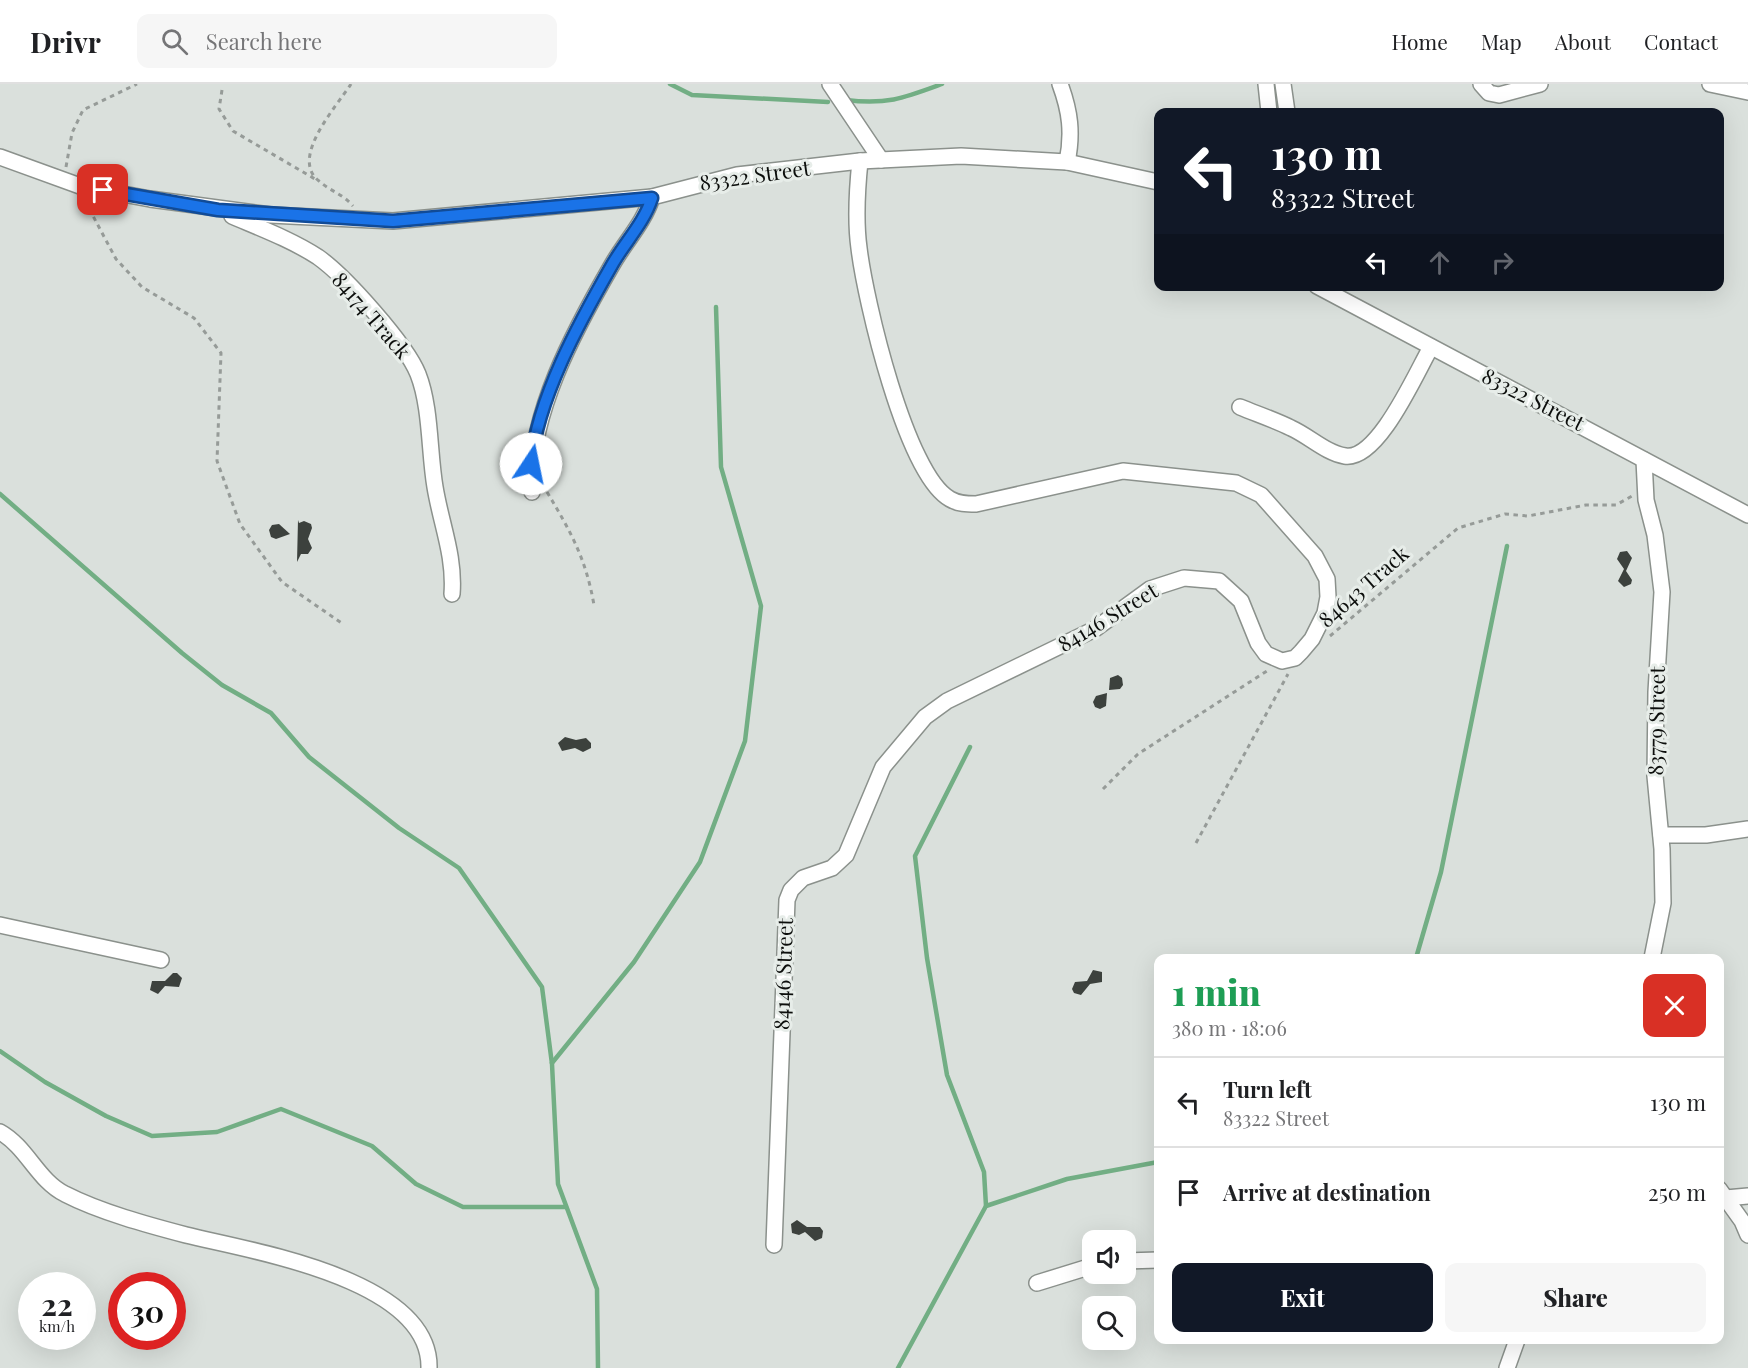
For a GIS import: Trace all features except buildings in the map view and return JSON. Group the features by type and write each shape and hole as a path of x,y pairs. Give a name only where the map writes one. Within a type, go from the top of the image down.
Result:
{"street":[{"path":"830,84 881,160"},
{"path":"1060,84 1070,118 1071,133 1067,162"},
{"path":"1266,84 1269,108"},
{"path":"1283,84 1286,108"},
{"path":"1481,84 1489,93 1499,95 1540,84"},
{"path":"1710,84 1748,93"},
{"name":"83322 Street","path":"0,158 70,182 218,210 393,221 652,198 737,175 860,161 961,156 1067,162 1154,181"},
{"path":"860,161 857,192 859,248 876,338 920,463 936,487 949,499 962,504 976,504 1123,471 1147,471 1247,486 1261,495 1286,521 1315,556 1327,579 1329,597 1325,613 1312,639 1295,658 1275,660"},
{"path":"532,492 531,464 538,429 560,370 612,266 643,219 652,198"},
{"name":"84174 Track","path":"218,210 321,259 384,324 418,373 435,492 450,543 454,577 452,594"},
{"name":"83322 Street","path":"1326,291 1748,514"},
{"path":"1240,407 1293,429 1337,453 1346,456 1359,454 1376,442 1431,347"},
{"name":"83779 Street","path":"1644,460 1644,484 1655,535 1662,592 1656,692 1655,776 1661,834 1663,903 1653,954"},
{"name":"84146 Street","path":"774,1245 782,1072 784,919 787,900 791,890 803,878 832,868 846,855 883,767 906,737 947,701 1095,629 1150,589 1184,578 1212,578 1227,585 1241,601 1258,643 1275,660"},
{"path":"1661,834 1706,835 1748,830"},
{"path":"0,925 161,960"},
{"path":"0,1132 11,1138 50,1183 66,1195 152,1225 306,1266 367,1288 415,1325 426,1343 429,1368"},
{"path":"1724,1194 1748,1196"},
{"path":"1724,1197 1748,1235"},
{"path":"1136,1261 1154,1260"},
{"path":"1037,1282 1082,1269"},
{"path":"1507,1368 1516,1344"}],"path":[{"path":"137,84 83,110 72,133 70,182 116,259 142,287 194,318 221,353 217,460 240,524 282,582 343,624"},
{"path":"316,180 308,163 309,148 351,84"},
{"path":"222,90 219,109 233,131 347,198 361,220"},
{"path":"531,464 572,532 588,569 594,605"},
{"name":"84643 Track","path":"1325,641 1458,528 1505,514 1528,516 1586,505 1616,506 1630,498 1644,484"},
{"path":"1103,789 1138,754 1268,672 1275,660"},
{"path":"1196,843 1292,669"}],"waterway":[{"path":"670,84 692,95 828,102"},
{"path":"846,100 884,101 942,84"},
{"path":"552,1063 634,962 700,862 745,741 761,606 721,467 716,307"},
{"path":"0,494 182,653 222,685 271,713 309,757 399,828 459,868 542,987 552,1064 558,1184 597,1289 598,1368"},
{"path":"1417,954 1441,872 1507,546"},
{"path":"970,747 915,856 927,958 947,1075 984,1172 986,1206"},
{"path":"0,1051 45,1082 106,1116 152,1136 217,1132 281,1109 372,1146 416,1184 463,1207 566,1207"},
{"path":"898,1368 986,1206 1067,1179 1154,1163"}],"route":[{"path":"103,190 218,210 312,218 393,221 652,198 643,219 624,246 591,304 560,370 538,429 531,464"}]}
